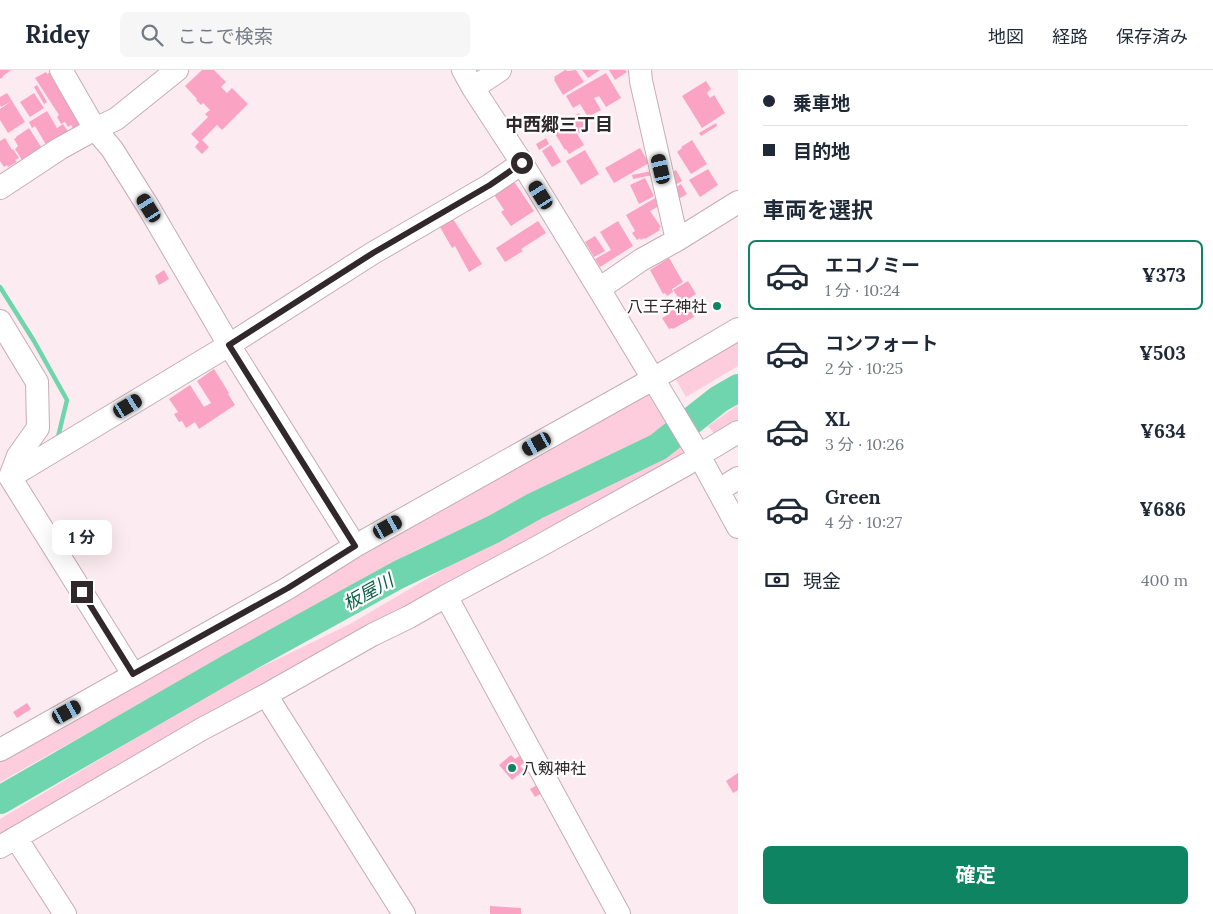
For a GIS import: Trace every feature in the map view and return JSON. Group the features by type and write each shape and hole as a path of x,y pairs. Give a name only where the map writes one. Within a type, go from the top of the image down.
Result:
{"street":[{"path":"61,70 95,129 112,149 149,208 229,345 355,546"},
{"path":"0,188 59,149 116,119 177,70"},
{"path":"500,70 468,79 600,289 653,380 694,456 738,527"},
{"path":"640,70 677,240"},
{"path":"9,467 229,345 373,253 490,185 522,163"},
{"path":"600,289 641,260 738,202"},
{"path":"0,321 37,382 38,428 9,467"},
{"path":"0,750 288,588 355,546 653,380 738,330"},
{"path":"65,914 8,843 202,730 372,635 534,549 738,432"},
{"path":"9,467 133,674"},
{"path":"446,596 619,914"},
{"path":"266,695 404,914"}],"shaded area":[{"path":"738,333 738,366 686,397 672,373"},
{"path":"651,392 668,421 653,438 523,503 416,550 0,782 0,760 571,431"},
{"path":"738,405 738,422 716,436 708,426"},
{"path":"679,442 688,453 0,841 0,819 228,683 350,624 481,547"}],"building":[{"path":"0,70 11,70 0,79"},
{"path":"202,70 214,70 226,82 221,87 227,93 232,88 248,104 222,130 217,125 202,140 209,147 202,154 195,147 199,142 191,134 208,117 205,114 210,110 203,103 201,105 185,86"},
{"path":"565,70 576,70 584,82 563,95 554,77"},
{"path":"582,70 600,70 588,78"},
{"path":"609,70 625,70 627,72 615,80"},
{"path":"52,71 83,123 73,129 71,125 68,127 65,122 61,124 57,117 59,115 35,78"},
{"path":"606,73 621,98 606,107 599,96 594,98 601,110 588,117 580,104 573,108 566,96"},
{"path":"706,81 711,89 707,93 710,98 714,95 725,113 702,128 682,96"},
{"path":"37,85 47,102 44,104 34,87"},
{"path":"7,93 12,101 1,107 0,97"},
{"path":"34,93 44,108 30,117 20,102"},
{"path":"12,101 25,122 8,133 0,120 0,109"},
{"path":"47,111 57,128 63,124 69,133 48,148 35,126 32,128 29,122"},
{"path":"579,113 590,127 579,133 570,119"},
{"path":"568,119 584,145 569,154 552,129"},
{"path":"716,123 717,126 701,136 699,133"},
{"path":"29,128 43,150 27,160 25,157 22,160 15,149 18,146 14,139"},
{"path":"5,138 19,158 15,160 17,162 8,167 7,165 4,167 0,161 0,141"},
{"path":"546,138 549,144 539,150 536,144"},
{"path":"692,140 707,164 691,174 677,152"},
{"path":"551,145 561,162 552,167 542,151"},
{"path":"640,148 649,163 614,183 605,168"},
{"path":"585,150 599,174 581,185 566,161"},
{"path":"708,169 718,185 700,197 689,180"},
{"path":"676,170 682,181 673,186 667,175"},
{"path":"652,171 653,175 633,179 632,175"},
{"path":"645,178 654,196 639,204 630,185"},
{"path":"513,180 534,211 511,226 501,212 504,210 493,193"},
{"path":"681,184 687,194 677,200 671,190"},
{"path":"657,197 659,206 650,211 661,227 659,228 660,230 645,239 641,240 640,238 637,240 632,233 635,231 626,215"},
{"path":"453,219 482,264 469,272 455,246 452,248 440,227"},
{"path":"538,221 546,233 505,262 496,248"},
{"path":"618,221 633,246 600,267 595,259 611,250 600,232"},
{"path":"595,236 605,251 594,257 585,242"},
{"path":"669,258 683,282 672,289 673,292 667,296 665,293 663,294 650,270"},
{"path":"164,270 169,279 159,285 155,276"},
{"path":"688,281 696,294 682,303 673,290"},
{"path":"687,303 694,317 673,329 669,329 662,318 666,316 665,314"},
{"path":"214,369 235,405 199,429 195,422 186,428 182,421 179,422 174,414 178,412 169,399 190,385 204,407 211,403 197,381"},
{"path":"27,703 31,709 17,718 13,712"},
{"name":"八剱神社","path":"511,755 515,759 519,756 524,763 520,766 524,770 512,780 499,765"},
{"path":"738,773 738,790 733,793 726,781"},
{"path":"539,784 544,792 535,797 530,789"},
{"path":"490,906 521,908 521,914 490,914"}],"waterway":[{"path":"0,287 34,341 67,400 58,437 56,438"},
{"name":"板屋川","path":"0,800 231,667 398,575 658,447 719,399 738,388"}],"place":[{"name":"八王子神社","path":"717,306"},
{"name":"八剱神社","path":"512,768"}],"district":[{"name":"中西郷三丁目","path":"559,124"}],"route":[{"path":"82,592 133,674 288,588 355,546 229,345 373,253 490,185 522,163"}]}
